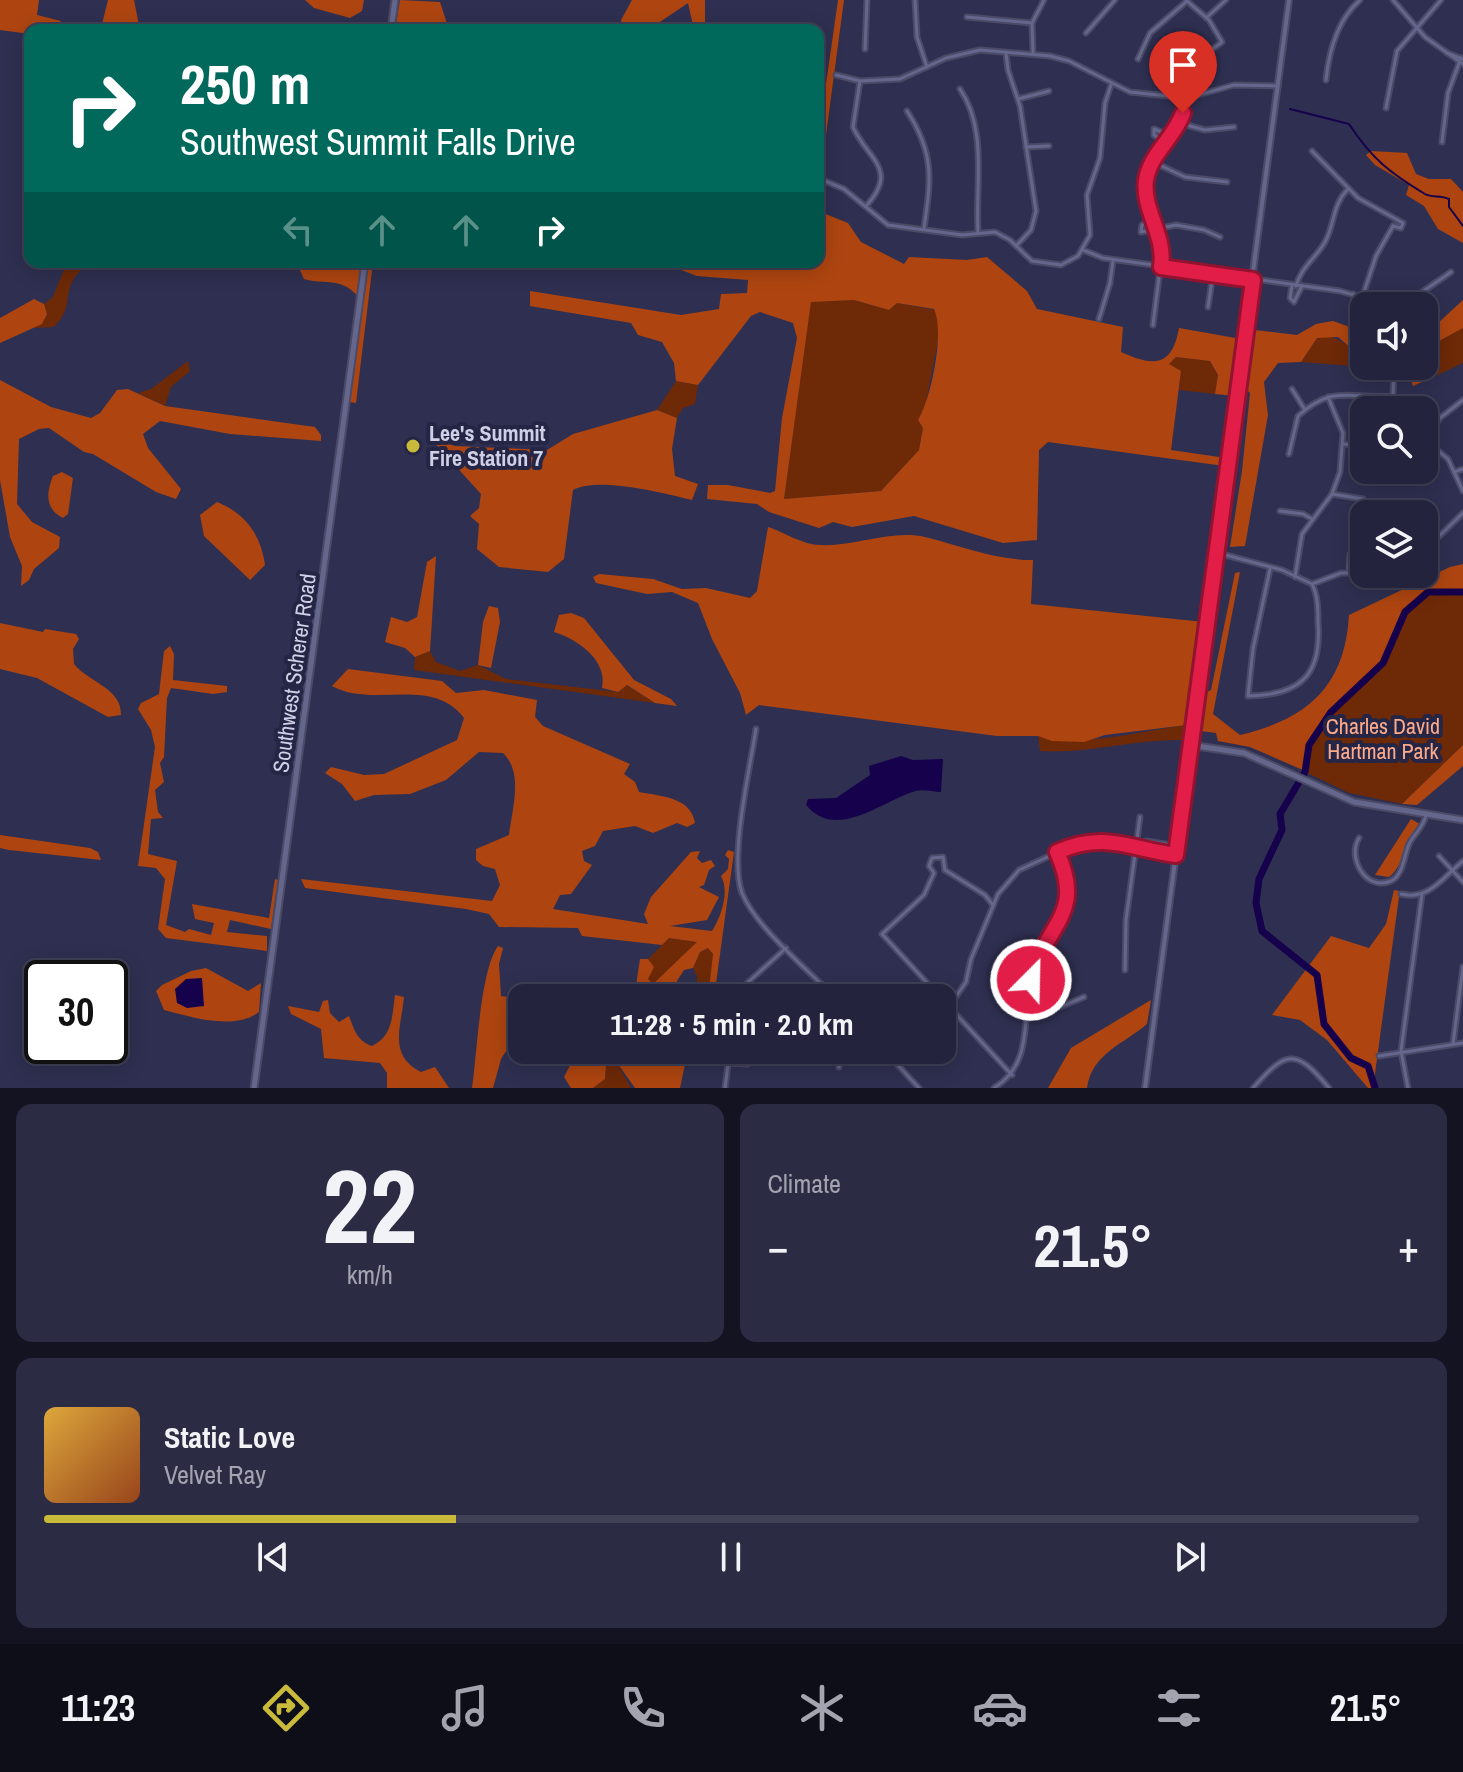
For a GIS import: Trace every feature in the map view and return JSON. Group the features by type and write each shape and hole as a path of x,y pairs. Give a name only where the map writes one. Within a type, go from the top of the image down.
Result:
{"main road":[{"path":"392,24 395,0"},
{"name":"Southwest Scherer Road","path":"254,1088 364,268"},
{"path":"1190,745 1244,753 1354,802 1463,820"}],"street":[{"path":"865,49 867,0"},
{"path":"915,0 917,37 927,67"},
{"path":"1033,54 1032,23 1044,0"},
{"path":"1086,33 1115,0"},
{"path":"1206,18 1226,0"},
{"path":"1145,1088 1289,0"},
{"path":"1326,80 1328,60 1338,28 1360,0"},
{"path":"1393,0 1416,28 1462,61 1448,93 1442,142"},
{"path":"1386,108 1397,51 1441,0"},
{"path":"1138,59 1150,33 1186,1 1206,18 1222,42 1193,67 1187,77 1179,123 1153,162 1146,187 1162,248 1153,325"},
{"path":"967,17 1032,23"},
{"path":"836,75 860,81 900,79 980,50 1033,54 1069,61 1130,92 1184,97 1251,83 1278,86"},
{"path":"1006,53 1018,99 1035,218 1031,230 1016,246"},
{"path":"860,81 853,127 877,161 881,178 879,189 866,206"},
{"path":"824,181 844,189 888,225 962,235 995,232 1032,261 1052,266 1069,262 1083,250 1090,235 1087,195 1100,158 1105,103 1111,85"},
{"path":"960,89 966,98 975,132 978,232"},
{"path":"1018,99 1049,91"},
{"path":"907,111 926,145 930,162 924,228"},
{"path":"1179,123 1205,130 1234,127"},
{"path":"1166,143 1154,135 1154,129 1171,136"},
{"path":"1026,147 1049,146"},
{"path":"1312,151 1348,189 1391,219 1403,223 1401,228 1393,226"},
{"path":"1153,162 1185,177 1227,182"},
{"path":"1302,286 1294,302 1290,298 1294,285 1303,268 1325,242 1338,199 1348,189"},
{"path":"1154,219 1142,225 1141,232 1176,225 1204,230 1220,237"},
{"path":"1366,292 1376,256 1393,226 1391,219"},
{"path":"1083,250 1113,260 1350,294"},
{"path":"1099,319 1113,260"},
{"path":"1422,292 1451,272"},
{"path":"1208,307 1213,274"},
{"path":"1289,454 1292,428 1305,410 1342,393 1393,396 1394,380"},
{"path":"1292,389 1305,410"},
{"path":"1295,577 1302,534 1332,494 1339,479 1343,444 1340,421 1328,397"},
{"path":"1438,421 1463,400"},
{"path":"1343,444 1350,445"},
{"path":"1438,447 1461,481 1463,491"},
{"path":"1454,472 1463,469"},
{"path":"1332,494 1363,499"},
{"path":"1280,511 1303,514 1312,519"},
{"path":"1438,536 1463,513"},
{"path":"1218,553 1270,569 1295,577 1312,584 1317,594 1320,641 1315,663 1288,692 1278,696 1248,696 1253,649 1270,569"},
{"path":"1312,584 1349,571 1350,554"},
{"path":"756,729 738,877 748,903 822,984"},
{"path":"1359,838 1354,854 1359,869 1379,882 1389,881 1398,874 1408,846 1426,815"},
{"path":"1125,970 1126,920 1140,817"},
{"path":"956,997 966,982 971,959 998,894 1019,870 1080,842 1137,844 1146,841 1177,846"},
{"path":"1137,844 1147,851 1176,855"},
{"path":"994,1088 1012,1075 1021,1058 1035,966 1070,896 1066,871 1057,852"},
{"path":"1439,856 1463,882"},
{"path":"934,873 929,866 932,858 945,859 945,870"},
{"path":"1401,894 1422,894 1463,861"},
{"path":"934,873 945,870 985,895 993,905"},
{"path":"929,984 882,934 924,895 934,873"},
{"path":"985,895 998,894"},
{"path":"1408,1088 1401,1051 1422,894"},
{"path":"746,984 786,948"},
{"path":"1453,1044 1463,967"},
{"path":"1028,1003 1060,1007 1084,997"},
{"path":"956,1015 1012,1075"},
{"path":"1379,1056 1463,1043"},
{"path":"1253,1088 1272,1065 1283,1058 1296,1058 1307,1063 1329,1088"},
{"path":"725,1088 728,1064"},
{"path":"897,1064 919,1088"}],"green space":[{"path":"65,268 84,268 74,278 65,310 54,327 32,328 42,324 47,314 44,304 53,297"},
{"path":"854,300 889,310 897,303 935,310 941,323 925,408 918,420 923,428 919,450 881,491 784,499 811,301"},
{"path":"1463,328 1463,363 1438,375 1438,346 1439,341"},
{"path":"1327,336 1350,347 1350,366 1301,362 1317,338"},
{"path":"1176,357 1210,361 1218,375 1215,394 1179,390 1181,371 1168,364"},
{"path":"188,361 190,371 171,387 165,406 138,393 151,389"},
{"path":"676,381 698,385 695,404 683,408 677,418 657,410"},
{"name":"Charles David Hartman Park","path":"1428,592 1463,592 1463,745 1402,804 1349,793 1305,772 1309,745 1344,696 1365,682 1383,663 1405,612"},
{"path":"430,651 436,662 460,671 478,665 506,679 618,692 626,685 655,703 414,670 415,657"},
{"path":"1187,725 1183,740 1076,750 1040,751 1038,736 1090,740"},
{"path":"669,938 698,942 653,984 648,979 653,967 648,959"},
{"path":"708,948 713,954 710,984 697,984 693,968 700,952"},
{"path":"606,1064 617,1064 631,1088 593,1088 605,1079"}],"shaded area":[{"path":"0,0 39,0 37,15 61,21 59,24 24,24 24,33 0,30"},
{"path":"108,0 134,0 139,24 102,24"},
{"path":"305,0 364,0 362,11 350,18 314,8"},
{"path":"400,0 440,2 447,24 396,24"},
{"path":"632,0 705,0 705,24 693,24 688,3 657,24 622,24"},
{"path":"838,0 844,0 824,150 824,98"},
{"path":"1371,151 1407,153 1416,174 1429,179 1451,179 1463,192 1463,243 1438,229 1424,206 1406,195 1409,185 1375,165 1366,155"},
{"path":"824,213 848,223 861,242 904,264 909,257 967,260 987,257 1027,291 1037,309 1123,327 1121,352 1143,360 1166,357 1172,350 1179,328 1241,339 1234,396 1215,394 1218,375 1210,361 1176,357 1169,364 1181,371 1171,450 1226,458 1224,466 1048,442 1039,450 1037,540 1003,543 914,516 852,527 833,522 819,528 769,512 757,504 707,499 708,485 728,485 770,493 775,491 782,418 797,338 793,323 760,312 751,316 698,385 676,381 674,363 662,342 638,335 631,323 530,306 530,291 681,315 719,309 721,294 747,293 748,280 697,276 676,268 824,268","holes":["854,300 889,310 897,303 934,309 937,320 935,365 928,397 918,420 923,428 919,450 881,491 784,499 811,302"]},
{"path":"299,268 360,268 358,297 340,284 304,279"},
{"path":"367,268 372,268 356,403 349,402"},
{"path":"34,299 44,304 47,314 42,324 0,343 0,318"},
{"path":"1463,300 1463,328 1439,341 1438,346 1438,323"},
{"path":"1333,321 1350,327 1350,347 1338,337 1317,338 1301,362 1278,363 1264,382 1268,415 1245,546 1230,547 1242,471 1250,393 1246,389 1255,330 1297,335 1316,324"},
{"path":"0,380 51,407 91,418 100,413 117,390 128,389 165,406 315,427 321,441 230,434 160,421 143,434 148,448 181,489 176,499 156,492 93,454 84,452 49,428 39,429 19,439 17,504 32,522 60,537 59,548 34,569 29,580 21,586 22,566 10,537 0,480"},
{"path":"1411,380 1426,380 1413,386"},
{"path":"657,410 677,418 672,449 675,476 698,484 692,500 614,485 584,486 573,490 564,559 548,572 499,567 477,549 479,524 470,516 479,508 481,494 432,440 455,446 547,450 573,434"},
{"path":"62,472 73,478 68,514 63,518 53,510 48,494 53,476"},
{"path":"217,502 236,512 250,526 260,544 265,565 250,580 204,536 200,515"},
{"path":"768,527 814,544 833,545 912,535 991,555 1033,560 1031,604 1204,622 1186,708 1187,725 1105,735 1084,742 1052,741 1038,736 997,736 759,705 746,715 740,693 712,639 698,603 672,592 647,594 596,583 593,577 599,574 653,579 682,589 706,588 750,598 757,591"},
{"path":"436,556 430,651 415,657 405,648 385,642 391,617 407,622 417,617 427,562"},
{"path":"1463,564 1463,591 1430,590 1403,611 1382,660 1344,696 1309,745 1305,771 1250,747 1218,741 1216,733 1200,731 1205,693 1211,690 1235,573 1240,572 1213,714 1240,735 1285,720 1318,696 1340,662 1349,615 1406,588 1438,588 1438,573"},
{"path":"489,606 498,608 500,622 491,668 478,665 483,622"},
{"path":"571,613 584,618 634,680 671,699 677,706 655,703 627,685 618,692 602,688 603,678 596,660 581,645 554,632 559,615"},
{"path":"0,623 43,632 45,629 76,634 79,639 73,649 74,664 116,698 121,715 108,717 37,678 0,669"},
{"path":"170,646 174,654 173,680 227,686 227,692 213,694 171,688 167,698 164,757 160,763 164,782 155,790 158,812 163,818 151,819 148,854 177,861 166,925 185,932 189,929 211,935 214,923 195,919 192,904 269,918 275,879 278,880 271,929 230,920 227,932 267,936 267,951 166,938 158,929 165,879 156,868 138,866 155,747 151,730 138,709 141,703 159,694 164,651"},
{"path":"348,669 442,681 456,693 484,690 537,700 535,717 543,726 630,764 624,774 635,782 639,792 673,799 688,808 695,823 687,827 677,823 653,833 635,826 603,831 595,846 582,851 584,861 592,865 571,894 560,895 553,909 648,924 644,914 651,897 691,852 700,851 697,858 702,863 711,860 715,866 709,870 704,885 699,887 719,897 707,920 670,926 712,931 723,904 725,889 721,876 728,869 729,859 725,855 728,850 734,852 716,984 710,984 713,954 708,948 700,952 693,968 684,970 677,984 653,984 697,942 669,938 662,945 582,936 578,928 499,927 489,914 466,909 305,888 301,879 492,901 500,885 495,869 483,866 476,860 476,849 509,835 515,792 513,771 503,753 479,752 446,780 410,794 374,795 355,801 342,784 325,773 331,767 364,775 384,774 457,740 464,718 451,705 436,698 365,695 332,686"},
{"path":"1463,745 1463,766 1417,805 1402,804"},
{"path":"901,756 913,760 943,759 941,792 916,791 846,819 832,820 818,815 806,805 808,799 836,798 870,775 869,766"},
{"path":"1411,819 1420,824 1397,868 1389,877 1375,875"},
{"path":"0,835 90,848 98,852 101,860 0,848"},
{"path":"1394,890 1399,891 1399,897 1373,1088 1368,1088 1327,1040 1300,1020 1272,1015 1331,936 1369,948 1386,924"},
{"path":"498,946 503,948 499,964 501,996 508,997 508,1048 501,1059 493,1088 472,1088 483,993"},
{"path":"640,959 648,959 654,967 648,979 653,984 636,984"},
{"path":"206,968 248,991 261,983 259,1012 249,1018 225,1022 164,1010 156,991 162,985 191,971"},
{"path":"202,978 204,1006 187,1008 177,1003 175,989 186,979"},
{"path":"395,995 404,997 399,1040 404,1057 421,1072 435,1067 449,1088 387,1088 387,1073 380,1063 324,1058 321,1029 291,1014 288,1006 319,1012 323,1001 328,1000 330,1013 339,1022 349,1016 359,1038 372,1046 388,1031"},
{"path":"1151,1000 1147,1024 1102,1058 1090,1076 1087,1088 1048,1088 1071,1048"},
{"path":"571,1064 606,1064 605,1079 593,1088 571,1088 564,1077"},
{"path":"618,1064 685,1064 680,1088 635,1088"}],"waterway":[{"path":"1290,109 1349,124 1374,156 1392,172 1425,194 1449,199 1449,207 1463,226"},
{"path":"1375,1088 1368,1066 1351,1058 1324,1024 1317,975 1262,931 1256,903 1259,879 1282,830 1280,814 1305,772 1309,745 1331,712 1383,663 1405,612 1428,592 1463,592"}],"place":[{"name":"Lee's Summit Fire Station 7","path":"413,446"}],"route":[{"path":"1031,980 1070,896 1066,871 1057,852 1080,842 1094,841 1137,844 1147,851 1176,855 1253,280 1161,267 1162,244 1148,202 1146,180 1151,165 1183,113"}]}
